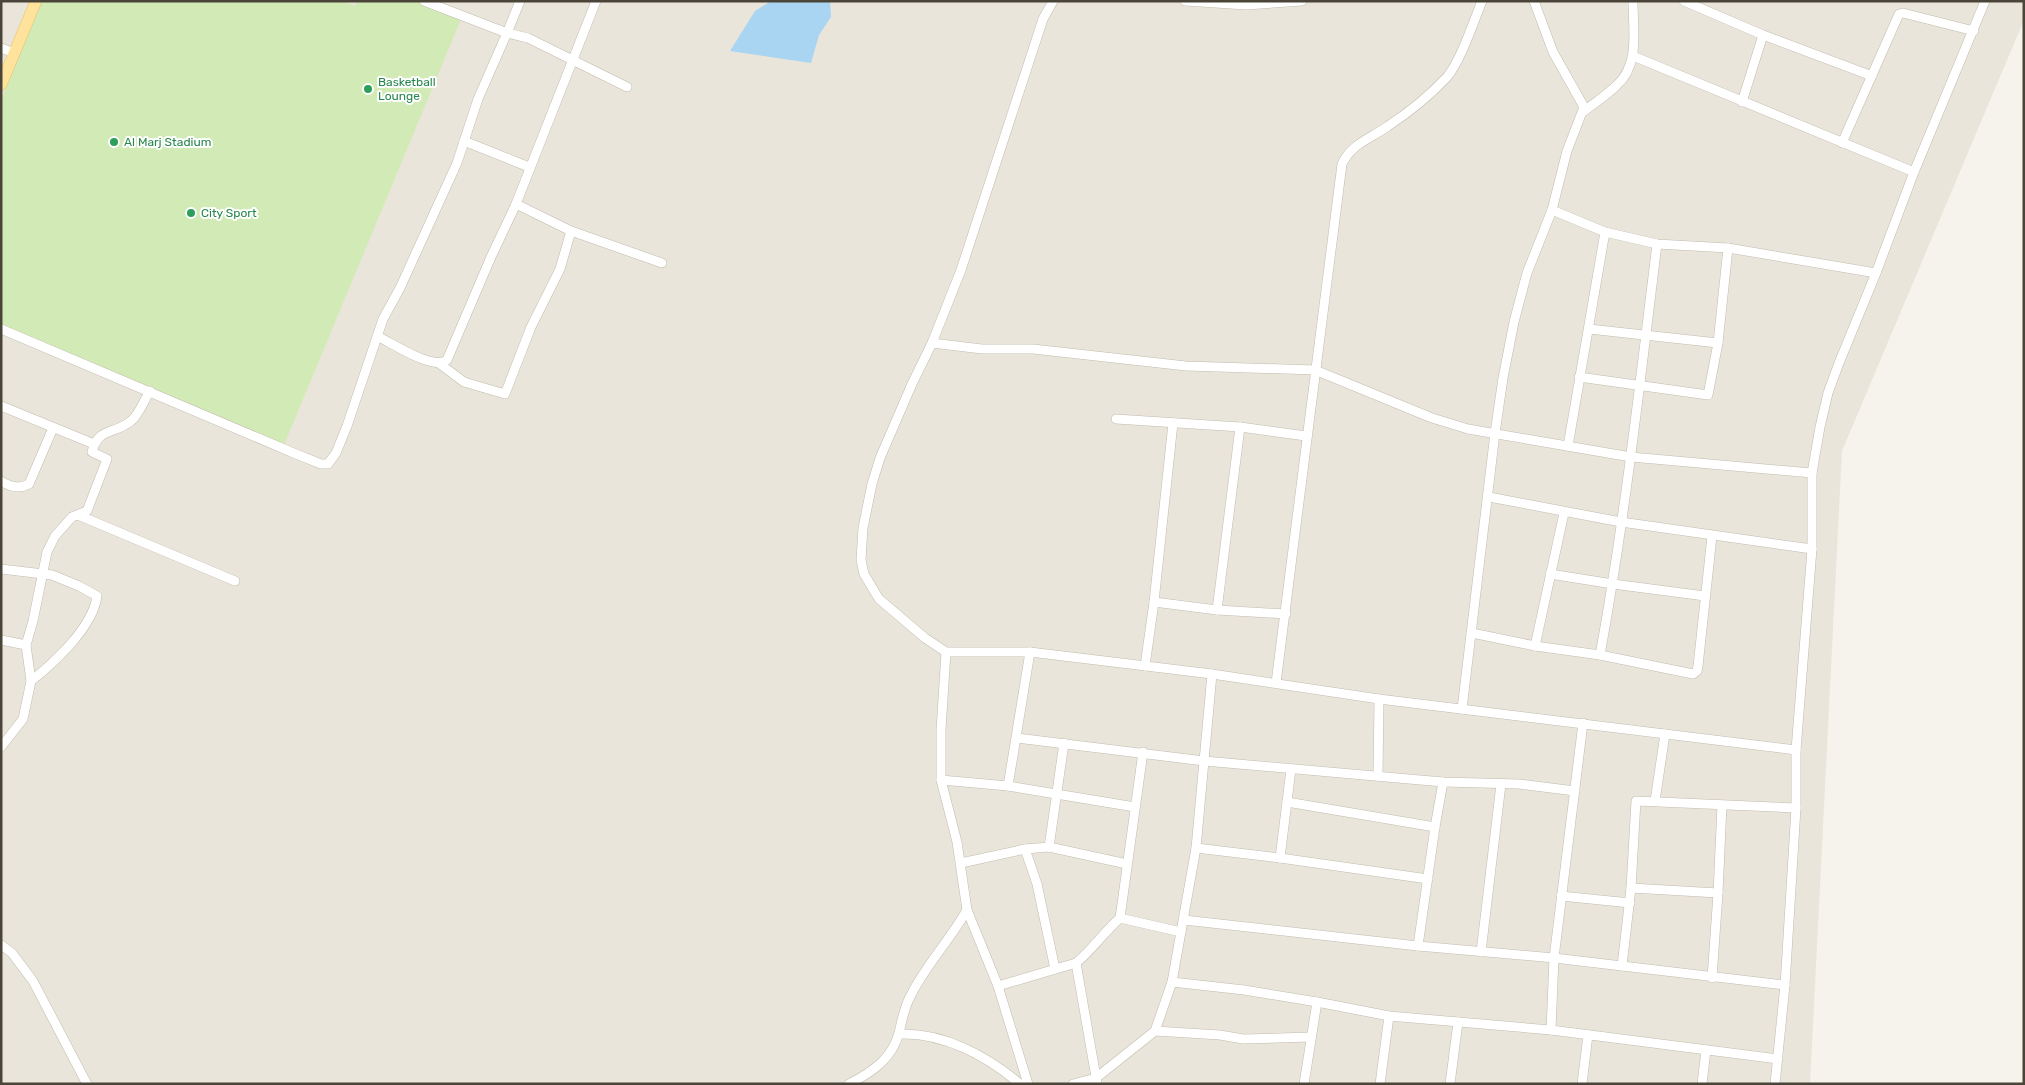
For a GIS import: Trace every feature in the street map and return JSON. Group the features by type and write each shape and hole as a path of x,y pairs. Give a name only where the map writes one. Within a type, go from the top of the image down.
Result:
{"main road":[{"path":"1,86 36,1"}],"street":[{"path":"424,1 507,33 528,38 627,87"},
{"path":"1,329 296,454 321,464 328,464 336,453 347,426 382,319 417,253 457,163 478,99 520,1"},
{"path":"440,364 447,360 451,354 491,257 516,204 596,1"},
{"path":"1053,1 1043,19 961,270 932,343 880,458 863,528 860,560 864,574 879,599 925,638 946,652 1030,652 1212,674 1379,699 1796,750"},
{"path":"1185,1 1246,5 1302,1"},
{"path":"1276,683 1286,614 1314,370 1342,164 1350,150 1357,144 1387,127 1446,78 1455,64 1482,1"},
{"path":"1462,709 1503,378 1527,273 1552,210 1567,151 1583,112 1583,102 1553,52 1534,1"},
{"path":"1583,112 1617,85 1625,76 1633,56 1633,1"},
{"path":"1684,1 1762,35 1872,76"},
{"path":"1775,1084 1785,985 1796,808 1796,750 1812,550 1812,473 1820,428 1828,393 1914,172 1985,1"},
{"path":"1842,143 1899,14 1903,13 1974,31"},
{"path":"1742,102 1762,35"},
{"path":"1,48 14,54"},
{"path":"1633,56 1914,172"},
{"path":"464,141 529,167"},
{"path":"516,204 571,231 662,263"},
{"path":"1552,210 1604,232 1657,244 1728,248 1876,273"},
{"path":"377,336 418,358 440,364 464,382 504,394 531,327 560,269 571,231"},
{"path":"1568,446 1604,232"},
{"path":"1600,655 1613,584 1631,457 1657,244"},
{"path":"1579,377 1707,396 1710,392 1718,343 1728,248"},
{"path":"1589,329 1718,343"},
{"path":"932,343 982,349 1033,349 1186,366 1314,370 1432,418 1468,429 1631,457 1812,473"},
{"path":"1,747 22,720 31,681 26,645 34,621 47,552 55,536 72,517 87,511 107,459 92,452 96,440 107,432 132,420 150,391"},
{"path":"1,406 94,444"},
{"path":"1116,419 1240,427 1306,436"},
{"path":"1145,666 1154,602 1173,423"},
{"path":"1218,610 1240,427"},
{"path":"1,481 7,485 17,487 29,484 53,428"},
{"path":"1489,497 1621,522 1812,550"},
{"path":"1536,646 1564,512"},
{"path":"78,515 235,580"},
{"path":"1472,633 1536,646 1600,655 1690,674 1695,673 1698,666 1712,536"},
{"path":"1,569 52,575 97,596 96,603 85,624 60,658 31,681"},
{"path":"1550,574 1705,596"},
{"path":"1154,602 1218,610 1286,614"},
{"path":"1,640 26,645"},
{"path":"946,652 941,730 941,780 961,863 964,897 998,986 1028,1084"},
{"path":"1008,786 1030,652"},
{"path":"1073,1084 1097,1081 1156,1030 1172,982 1196,848 1212,674"},
{"path":"1378,776 1379,699"},
{"path":"1551,1030 1554,958 1583,723"},
{"path":"1655,801 1665,734"},
{"path":"1017,738 1204,761 1443,782 1519,784 1575,791"},
{"path":"1049,847 1064,743"},
{"path":"998,986 1076,963 1084,957 1107,929 1120,918 1143,752"},
{"path":"1280,858 1291,769"},
{"path":"941,780 1008,786 1135,807"},
{"path":"1418,946 1443,782"},
{"path":"1481,952 1501,784"},
{"path":"1622,966 1630,903 1636,802 1655,801 1722,806 1796,808"},
{"path":"1287,802 1435,827"},
{"path":"1712,978 1722,806"},
{"path":"961,863 1025,849 1049,847 1127,864"},
{"path":"1196,848 1428,879"},
{"path":"1025,849 1037,884 1055,968"},
{"path":"1631,888 1718,893"},
{"path":"1561,896 1630,903"},
{"path":"849,1084 867,1074 889,1056 899,1034 909,997 929,964 948,942 968,910"},
{"path":"1120,918 1181,932"},
{"path":"1184,920 1418,946 1554,958 1712,978 1785,985"},
{"path":"1,945 12,953 33,981 87,1084"},
{"path":"1076,963 1097,1081"},
{"path":"1172,982 1244,990 1389,1016 1551,1030 1778,1059"},
{"path":"1304,1084 1317,1002"},
{"path":"1380,1084 1389,1016"},
{"path":"1450,1084 1458,1022"},
{"path":"1156,1030 1220,1035 1243,1039 1268,1040 1311,1037"},
{"path":"899,1034 913,1033 929,1036 960,1047 985,1058 1020,1084"},
{"path":"1582,1084 1588,1035"},
{"path":"1702,1084 1706,1050"}],"shaded area":[{"path":"1,1 2024,1 2024,20 1842,451 1810,1084 1,1084"}],"green space":[{"name":"City Sport","path":"41,1 344,1 355,6 357,1 424,1 462,17 284,445 1,326 1,101"}],"water":[{"path":"771,1 830,1 831,17 819,35 811,63 730,51 755,11"}],"place":[{"name":"Basketball Lounge","path":"368,89"},
{"name":"Al Marj Stadium","path":"114,142"},
{"name":"City Sport","path":"191,213"}]}
